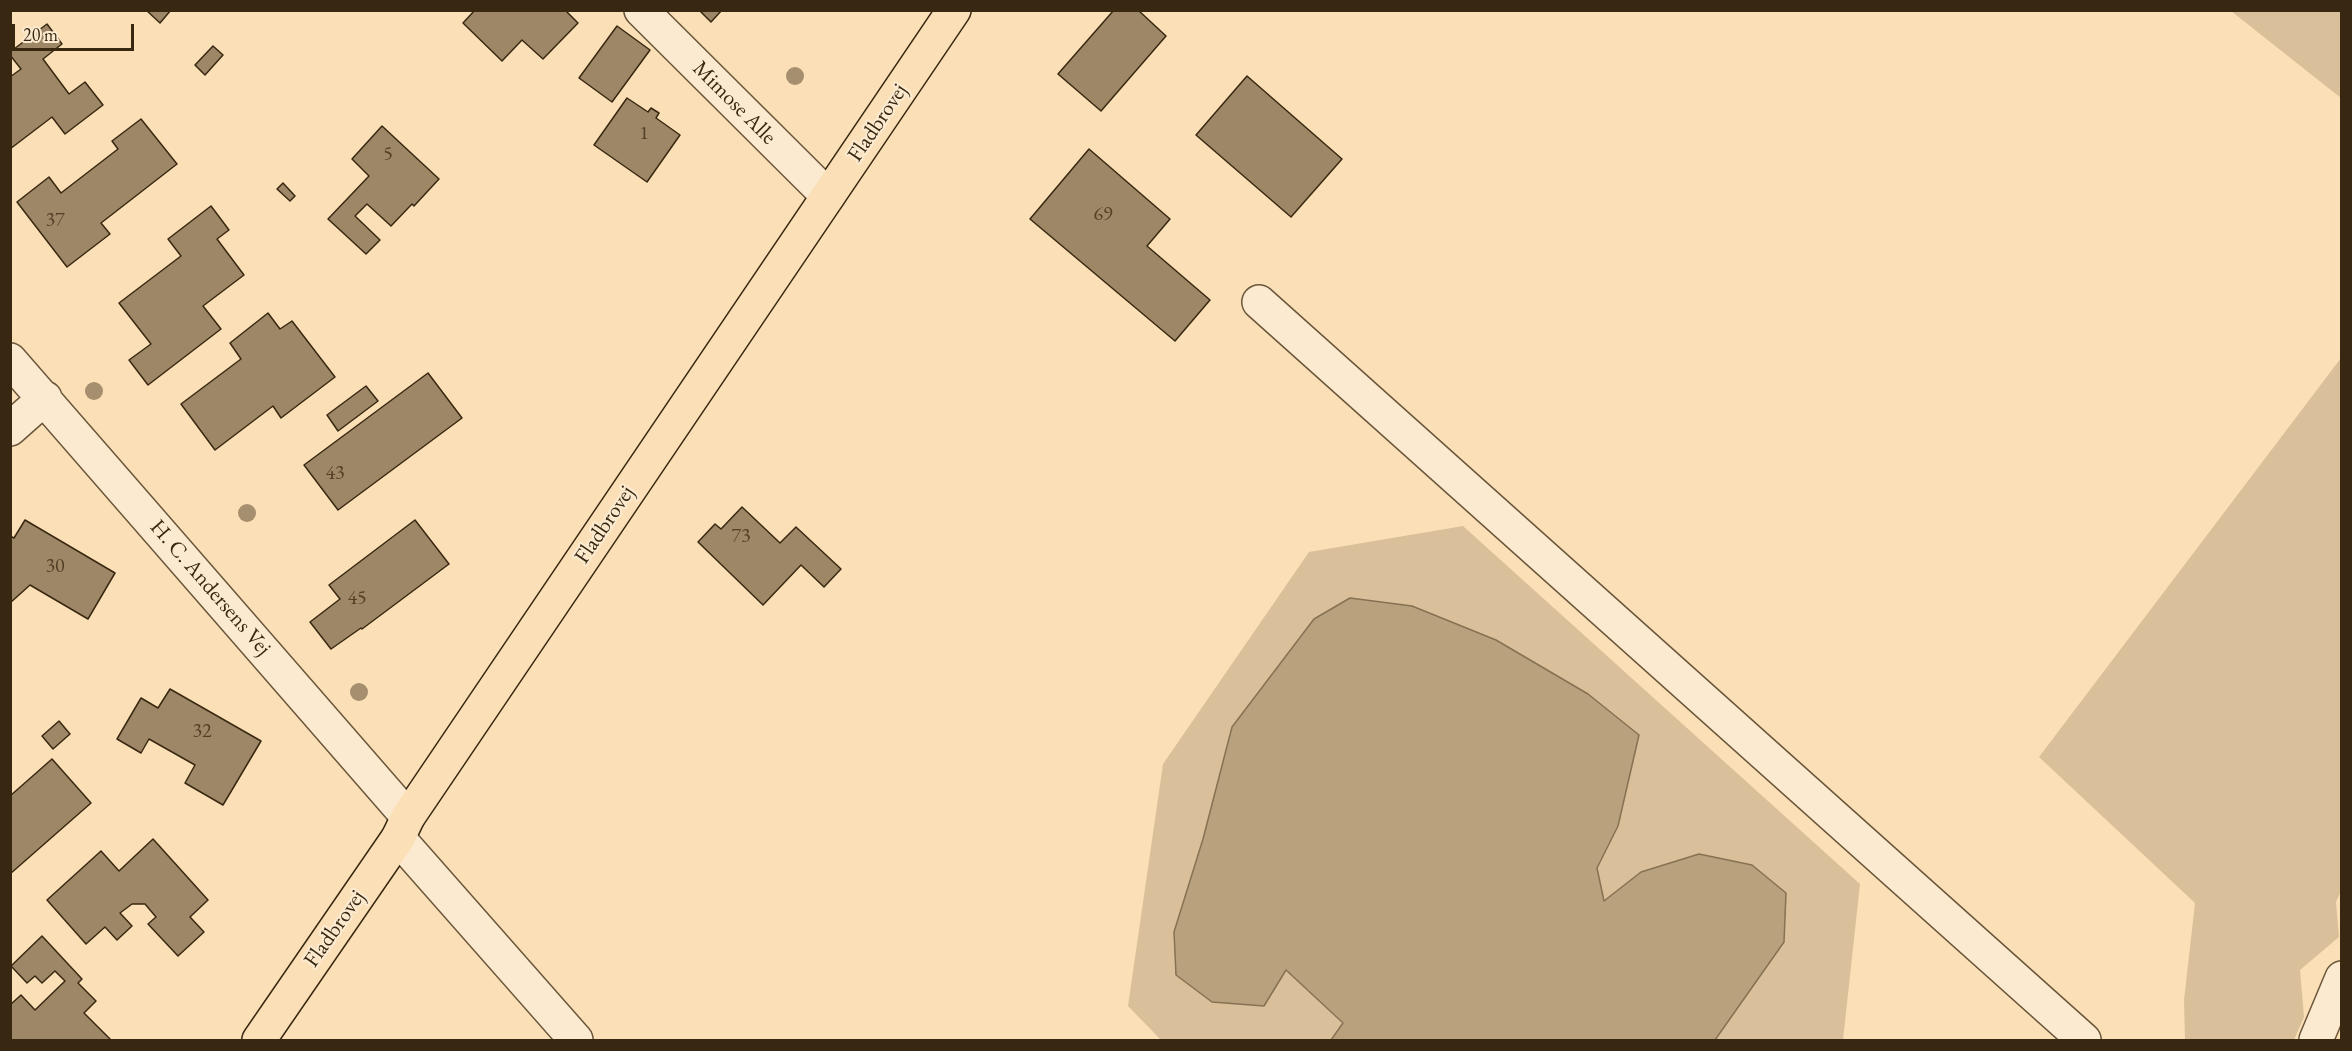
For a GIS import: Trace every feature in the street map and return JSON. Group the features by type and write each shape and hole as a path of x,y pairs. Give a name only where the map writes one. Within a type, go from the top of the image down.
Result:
{"main road":[{"name":"Fladbrovej","path":"259,1041 954,10"}],"street":[{"name":"Mimose Alle","path":"641,10 828,196"},
{"path":"1258,302 2084,1041"},
{"name":"H. C. Andersens Vej","path":"10,360 45,398 403,827 576,1041"},
{"path":"10,429 45,398"},
{"path":"2316,1041 2342,978"}],"shaded area":[{"path":"2231,11 2341,11 2341,98"},
{"path":"2341,358 2342,889 2336,902 2339,937 2300,970 2304,1017 2294,1040 2185,1040 2184,1000 2195,903 2039,757"},
{"path":"1463,526 1860,884 1843,1040 1715,1040 1784,942 1641,872 1604,902 1597,868 1618,826 1203,839 1174,932 1286,969 1343,1024 1331,1040 1161,1040 1128,1006 1163,764 1309,552"},
{"path":"1350,598 1412,606 1496,640 1588,694 1639,735 1618,826 1597,868 1604,901 1641,872 1699,854 1752,865 1786,893 1784,942 1715,1040 1331,1040 1343,1023 1286,970 1264,1006 1212,1002 1176,975 1174,932 1203,839 1232,727 1314,619"}],"building":[{"path":"146,10 171,10 160,23"},
{"path":"475,10 565,10 578,23 543,59 522,40 502,61 463,23"},
{"path":"699,10 722,10 711,22"},
{"path":"1114,10 1138,10 1166,36 1101,111 1058,74"},
{"path":"47,24 62,44 43,59 69,94 85,82 103,105 65,134 52,117 10,149 10,77 21,69 10,52"},
{"path":"617,26 650,50 612,102 579,78"},
{"path":"213,46 223,55 205,75 195,65"},
{"path":"1247,76 1342,159 1291,217 1196,135"},
{"path":"627,98 648,112 651,108 659,113 656,118 680,135 647,182 594,145"},
{"path":"141,119 177,164 101,223 110,234 67,267 17,202 49,177 61,193 118,149 112,141"},
{"path":"382,126 439,179 414,206 412,204 391,226 367,204 355,216 380,240 366,254 328,219 369,176 352,159"},
{"path":"1089,149 1170,219 1147,246 1210,300 1175,341 1030,219"},
{"path":"283,183 295,196 290,201 277,189"},
{"path":"211,206 229,230 217,239 244,275 203,306 221,329 148,385 129,360 151,344 119,303 181,256 168,239"},
{"path":"268,313 280,329 292,321 335,377 281,418 273,406 215,450 181,404 241,359 230,343"},
{"path":"428,373 462,418 338,510 304,465"},
{"path":"366,386 378,401 338,431 327,415"},
{"path":"742,507 780,543 796,527 841,569 824,587 801,565 763,605 698,542 715,524 721,529"},
{"path":"25,520 115,573 88,619 30,585 10,603 10,536 14,538"},
{"path":"415,520 449,564 362,629 331,649 310,622 340,599 329,585"},
{"path":"170,689 261,741 223,805 185,783 195,765 149,739 141,753 117,739 141,698 158,708"},
{"path":"59,721 70,734 53,749 42,736"},
{"path":"52,759 91,803 10,874 10,796"},
{"path":"153,839 208,900 190,917 204,932 178,956 148,924 156,917 145,904 132,904 120,913 132,926 117,940 105,927 86,944 47,900 101,851 119,871"},
{"path":"42,936 82,979 78,983 96,1001 84,1013 111,1040 10,1040 10,1005 21,995 35,1010 65,981 55,971 42,983 35,976 27,983 11,966"}]}
